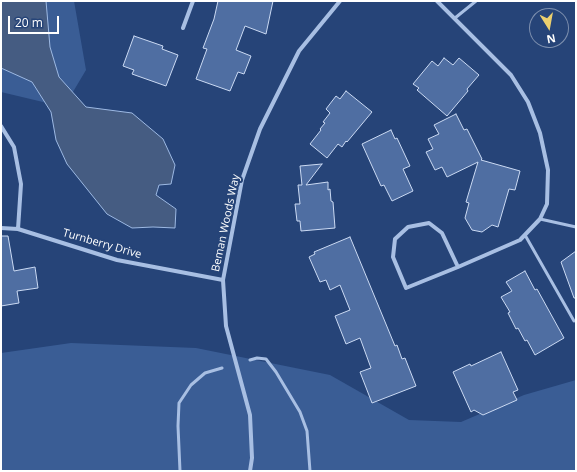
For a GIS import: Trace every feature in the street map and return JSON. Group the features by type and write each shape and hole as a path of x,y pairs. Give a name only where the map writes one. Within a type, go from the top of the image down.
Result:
{"street":[{"path":"183,28 193,1"},
{"name":"Beman Woods Way","path":"250,471 252,458 250,415 226,326 223,280 242,180 260,130 299,51 340,1"},
{"path":"437,1 511,75 528,102 540,133 548,170 548,204 540,219 520,240 458,267 406,288 393,257 395,239 408,228 429,223 442,233 458,267"},
{"path":"1,126 14,147 21,184 18,229"},
{"name":"Turnberry Drive","path":"1,228 18,229 117,260 223,280"}],"lane":[{"path":"455,18 476,1"},
{"path":"540,219 576,227"},
{"path":"525,235 574,321"},
{"path":"250,360 257,358 266,359 276,372 300,412 307,431 310,471"},
{"path":"180,471 178,426 179,403 191,385 205,373 222,368"}],"shaded area":[{"path":"1,1 74,1 86,70 64,107 1,92"},
{"path":"1,1 46,1 50,47 59,77 86,107 132,113 163,139 175,165 171,184 159,185 156,195 176,209 175,228 132,228 107,214 67,164 56,140 51,112 32,82 1,68"},
{"path":"71,343 196,348 330,375 409,420 461,422 524,395 576,380 576,471 1,471 1,353"}],"building":[{"path":"218,1 273,1 266,34 245,26 236,50 251,56 244,74 238,72 230,91 196,79 207,49 203,48 214,19"},
{"path":"134,36 163,46 162,49 178,55 166,86 132,74 134,70 123,66"},
{"path":"444,58 453,65 459,58 479,75 447,116 417,90 419,88 413,84 432,61 438,66"},
{"path":"346,91 372,112 347,142 346,141 342,147 338,144 327,158 310,144 321,130 320,129 325,123 323,122 330,113 326,109 336,96 340,99"},
{"path":"456,114 464,130 467,129 482,159 481,160 520,171 515,190 509,189 498,227 492,225 482,232 472,230 465,218 469,203 466,202 478,162 447,177 442,167 435,170 426,152 433,149 428,139 439,134 434,125"},
{"path":"391,130 395,139 397,138 410,166 403,169 413,191 392,201 384,185 381,186 362,144"},
{"path":"322,164 306,185 328,182 328,190 330,189 331,201 333,202 335,228 301,231 300,221 297,221 295,204 300,204 298,185 302,185 300,166"},
{"path":"1,236 8,236 14,271 35,267 38,288 17,291 19,303 1,306"},
{"path":"350,237 395,346 397,345 402,359 405,358 416,386 372,403 360,372 371,368 360,338 346,344 335,316 350,310 340,285 330,290 326,280 320,282 309,257 315,254 314,252"},
{"path":"576,251 576,298 574,298 561,262"},
{"path":"525,271 535,290 537,289 564,338 535,355 527,340 525,341 518,328 516,329 508,313 510,312 501,297 512,291 506,282"},
{"path":"501,352 518,390 513,392 517,400 483,415 474,410 471,412 453,372 470,364 471,366"}]}
